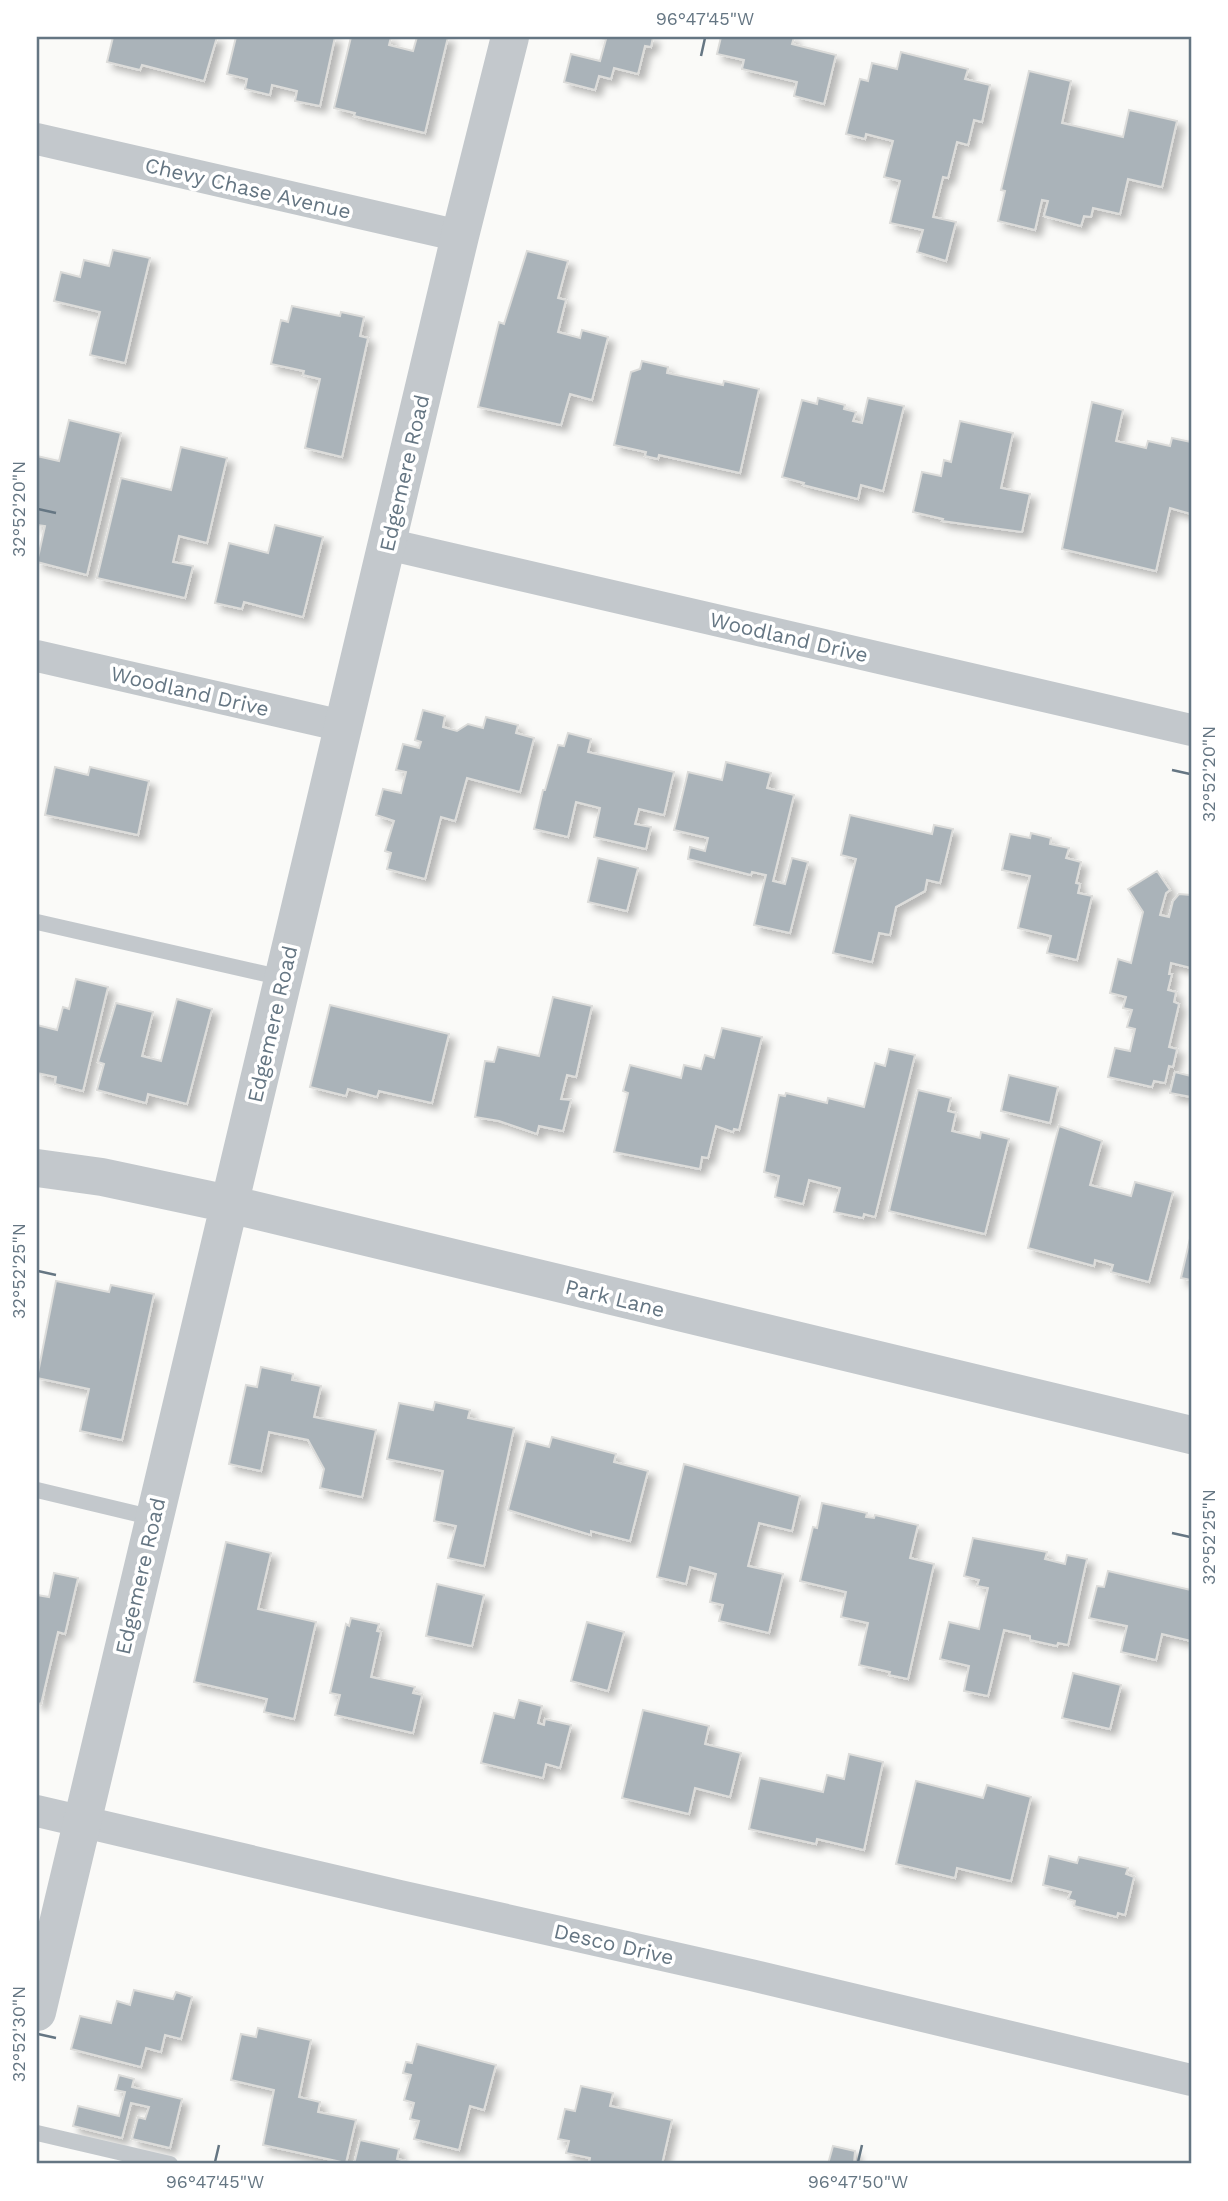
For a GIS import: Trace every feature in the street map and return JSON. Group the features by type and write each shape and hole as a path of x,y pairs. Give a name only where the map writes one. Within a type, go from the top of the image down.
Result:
{"street":[{"name":"Edgemere Road","path":"37,2012 460,236 510,37"},
{"name":"Chevy Chase Avenue","path":"37,139 460,236"},
{"name":"Woodland Drive","path":"387,544 1191,730"},
{"name":"Woodland Drive","path":"37,656 343,726"},
{"name":"Park Lane","path":"37,1168 102,1177 229,1204 1191,1435"},
{"name":"Desco Drive","path":"37,1811 751,1975 1191,2080"}],"lane":[{"path":"37,922 283,978"},
{"path":"37,1490 153,1518"},
{"path":"37,2133 170,2164"}],"building":[{"path":"113,37 217,37 204,81 142,65 140,70 107,62"},
{"path":"236,37 335,37 320,106 295,101 297,91 272,85 270,95 245,89 247,79 227,74"},
{"path":"351,37 391,37 389,45 413,51 417,37 448,37 425,133 354,116 355,113 334,108"},
{"path":"596,37 653,37 651,47 645,46 638,74 614,68 611,79 599,76 595,90 564,82 571,54 600,61 606,39"},
{"path":"721,37 794,37 792,44 836,55 824,104 794,96 797,82 742,69 744,60 717,54"},
{"path":"901,52 968,69 965,79 990,85 982,122 974,120 968,145 957,142 948,178 943,177 933,217 956,222 946,261 917,252 923,230 890,223 900,181 884,177 893,141 866,134 865,139 846,134 860,79 868,81 872,63 897,69"},
{"path":"1029,71 1071,81 1062,123 1123,137 1129,110 1177,121 1162,187 1128,179 1120,214 1093,208 1091,217 1084,216 1081,226 1044,216 1048,201 1042,200 1035,230 998,221 1005,191 1001,190"},
{"path":"113,250 150,258 125,363 90,355 100,312 54,301 61,272 80,277 84,260 109,266"},
{"path":"527,251 568,261 558,298 566,300 558,332 580,338 582,330 608,337 592,400 570,394 561,425 478,407 499,322 504,324"},
{"path":"292,306 340,316 341,312 364,317 360,336 368,338 342,457 305,448 320,379 303,375 304,371 271,364 281,320 288,322"},
{"path":"642,361 668,367 667,373 723,385 724,381 759,389 740,473 659,455 658,459 645,456 646,452 614,445 631,372 640,369"},
{"path":"818,398 845,405 844,409 856,412 853,421 862,423 868,398 904,406 883,491 861,485 858,499 782,477 802,400 817,404"},
{"path":"1092,402 1123,410 1116,441 1146,448 1148,441 1170,446 1172,438 1191,442 1191,514 1170,508 1156,571 1062,549"},
{"path":"69,420 121,433 87,575 37,562 45,526 37,525 37,456 59,461"},
{"path":"960,421 1013,433 1001,488 1030,494 1022,532 942,521 943,519 913,512 922,472 941,476 944,460 951,462"},
{"path":"181,447 227,458 207,543 179,536 173,562 193,566 185,598 97,578 121,478 171,490"},
{"path":"275,525 323,537 303,617 244,602 242,609 215,603 229,543 268,553"},
{"path":"423,710 445,716 443,727 457,731 468,724 483,728 486,717 518,725 516,733 534,738 520,792 467,778 455,821 441,817 425,879 387,869 391,853 385,851 394,821 376,815 383,789 401,793 406,772 396,770 403,744 419,748 421,742 415,740"},
{"path":"568,733 591,739 588,752 674,772 664,815 639,809 635,824 651,827 646,849 594,837 600,808 576,802 568,837 534,829 558,745 564,746"},
{"path":"726,762 771,773 767,788 794,795 773,881 785,884 792,858 808,862 790,933 754,925 766,875 752,872 751,875 688,859 690,847 705,851 708,838 674,830 688,772 722,780"},
{"path":"55,767 88,775 90,767 149,781 138,835 45,815"},
{"path":"850,815 932,834 934,825 953,829 940,883 927,880 925,891 896,907 890,935 879,933 872,962 833,953 856,859 841,855"},
{"path":"1031,833 1051,838 1050,844 1069,848 1066,858 1081,862 1076,883 1080,884 1078,893 1092,896 1077,960 1047,953 1051,936 1018,928 1030,876 1002,870 1010,834 1030,838"},
{"path":"598,858 638,868 627,911 588,902"},
{"path":"1157,871 1170,890 1166,893 1160,915 1169,917 1173,901 1179,894 1191,895 1191,968 1171,963 1169,974 1172,974 1168,990 1176,992 1174,1002 1179,1004 1169,1047 1177,1049 1173,1067 1169,1066 1165,1083 1154,1081 1152,1087 1108,1077 1115,1048 1130,1051 1135,1029 1127,1027 1132,1010 1123,1008 1126,997 1110,993 1118,959 1131,963 1143,912 1128,889"},
{"path":"76,979 108,987 83,1091 55,1084 56,1077 37,1073 37,1025 57,1030 63,1007 69,1009"},
{"path":"553,997 592,1006 576,1077 567,1075 561,1099 571,1100 563,1131 539,1126 537,1134 499,1121 475,1117 485,1061 494,1062 498,1047 539,1056"},
{"path":"177,999 212,1009 187,1104 148,1094 146,1103 97,1090 104,1064 98,1062 116,1003 153,1012 142,1056 161,1061"},
{"path":"330,1005 449,1034 432,1103 379,1091 377,1097 348,1089 346,1096 310,1087"},
{"path":"722,1028 762,1037 739,1130 734,1129 733,1132 716,1126 708,1158 702,1157 700,1169 614,1152 628,1093 623,1091 630,1065 681,1078 684,1065 701,1069 705,1055 714,1058"},
{"path":"889,1049 915,1055 875,1217 864,1214 863,1218 834,1212 840,1188 809,1180 803,1204 775,1197 779,1176 764,1172 779,1095 785,1096 786,1093 827,1103 828,1098 864,1107 875,1063 885,1066"},
{"path":"1175,1072 1191,1076 1191,1097 1170,1093"},
{"path":"1009,1075 1058,1087 1050,1123 1001,1111"},
{"path":"918,1090 951,1098 948,1111 956,1113 952,1131 980,1138 981,1132 1009,1139 985,1234 889,1211"},
{"path":"1059,1126 1102,1141 1090,1185 1131,1196 1135,1182 1173,1192 1149,1282 1111,1272 1113,1265 1095,1260 1094,1266 1028,1248"},
{"path":"1191,1234 1191,1280 1181,1278"},
{"path":"56,1281 109,1292 111,1285 154,1294 122,1440 80,1431 89,1389 37,1378"},
{"path":"261,1367 293,1374 292,1380 321,1386 314,1417 376,1430 362,1497 320,1488 324,1469 308,1440 269,1432 261,1471 229,1464 246,1385 257,1387"},
{"path":"435,1402 470,1410 468,1418 514,1428 484,1566 448,1558 456,1526 434,1521 443,1471 387,1459 399,1403 433,1410"},
{"path":"552,1437 616,1454 614,1462 648,1471 630,1541 591,1531 591,1535 508,1510 526,1441 549,1447"},
{"path":"684,1464 800,1496 792,1531 759,1523 748,1566 783,1574 769,1633 719,1621 723,1605 710,1602 716,1574 690,1567 686,1584 657,1577"},
{"path":"822,1503 867,1513 866,1517 874,1518 875,1515 918,1525 910,1558 934,1564 908,1679 859,1665 868,1623 841,1617 846,1592 800,1581 813,1527 817,1528"},
{"path":"973,1538 1047,1552 1045,1559 1065,1564 1067,1555 1087,1559 1068,1645 1058,1643 1057,1646 1030,1640 1030,1636 1004,1630 988,1696 964,1691 969,1666 940,1659 949,1622 979,1629 988,1588 977,1586 979,1580 964,1576"},
{"path":"226,1542 271,1553 258,1609 316,1622 294,1719 264,1712 267,1699 194,1682"},
{"path":"1108,1571 1191,1590 1191,1641 1162,1634 1156,1660 1121,1652 1127,1626 1089,1618 1097,1586 1104,1587"},
{"path":"54,1573 78,1578 65,1634 58,1632 41,1704 37,1703 37,1595 49,1597"},
{"path":"437,1584 484,1595 472,1646 426,1636"},
{"path":"351,1618 379,1624 377,1631 381,1632 371,1677 415,1687 413,1693 422,1695 413,1733 335,1715 340,1695 330,1693 346,1624 349,1626"},
{"path":"587,1622 624,1632 608,1691 571,1681"},
{"path":"1073,1673 1121,1685 1110,1729 1062,1718"},
{"path":"519,1700 542,1706 538,1723 544,1725 545,1719 571,1725 560,1768 546,1764 543,1778 481,1763 494,1713 514,1718"},
{"path":"643,1710 709,1726 705,1744 741,1753 730,1797 695,1788 689,1814 622,1798"},
{"path":"849,1754 883,1762 864,1850 817,1839 816,1844 749,1829 760,1778 823,1792 827,1775 844,1779"},
{"path":"916,1781 983,1798 987,1785 1031,1797 1011,1881 957,1868 955,1878 896,1864"},
{"path":"1049,1856 1077,1863 1079,1857 1128,1868 1126,1874 1134,1877 1125,1915 1118,1913 1117,1917 1074,1906 1075,1901 1068,1899 1071,1892 1043,1885"},
{"path":"134,1990 173,1999 176,1992 192,1997 181,2039 165,2035 161,2052 146,2048 141,2067 71,2049 80,2016 111,2023 117,2001 130,2005"},
{"path":"258,2028 311,2040 299,2097 320,2102 318,2112 356,2120 346,2163 263,2145 274,2090 231,2080 241,2034 256,2037"},
{"path":"417,2044 496,2065 484,2110 470,2106 459,2150 414,2139 419,2121 410,2119 414,2103 404,2100 411,2075 403,2073 406,2062 412,2063"},
{"path":"119,2075 134,2079 132,2087 182,2099 170,2148 132,2139 138,2117 145,2119 149,2107 131,2103 122,2138 73,2126 78,2106 119,2116 125,2092 115,2090"},
{"path":"581,2086 613,2093 610,2106 672,2120 662,2164 589,2164 590,2158 566,2153 569,2141 558,2139 565,2109 575,2111"},
{"path":"360,2140 399,2149 397,2159 419,2164 354,2164"},
{"path":"833,2146 855,2151 854,2164 828,2164"}]}
